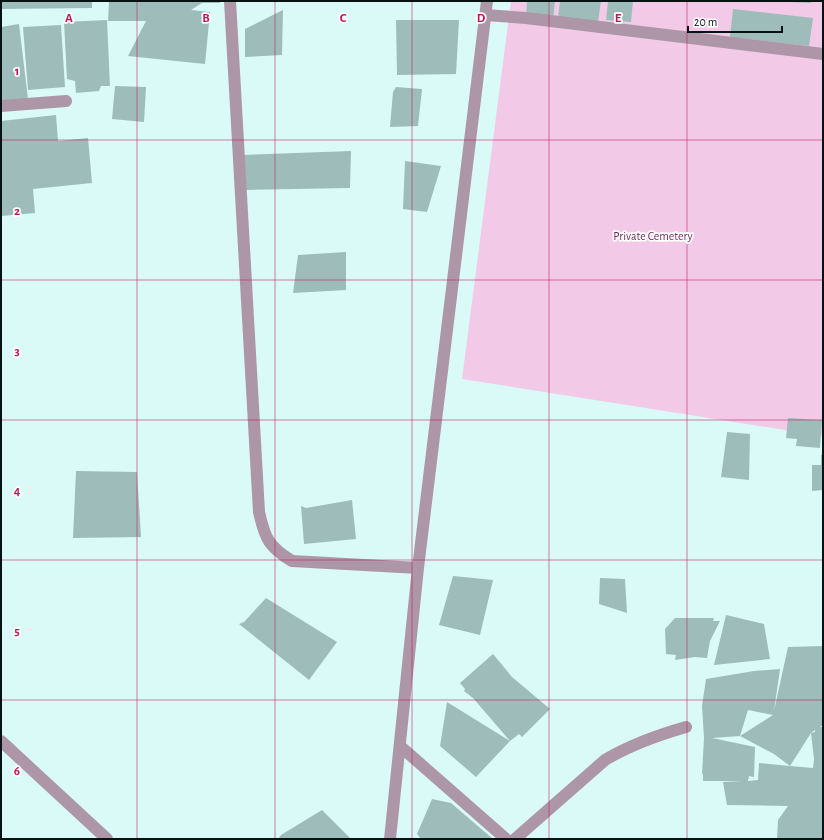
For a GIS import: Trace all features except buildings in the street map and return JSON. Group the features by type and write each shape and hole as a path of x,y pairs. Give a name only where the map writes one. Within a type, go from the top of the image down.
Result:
{"street":[{"path":"230,1 259,512 263,532 270,543 281,554 292,561 418,568"},
{"path":"390,839 418,568 487,1"},
{"path":"485,15 533,19 823,54"},
{"path":"1,106 66,101"},
{"path":"515,839 605,760 620,751 686,727"},
{"path":"1,742 107,839"},
{"path":"400,746 506,839"}],"green space":[{"name":"Private Cemetery","path":"511,1 823,1 823,436 462,379"}]}
